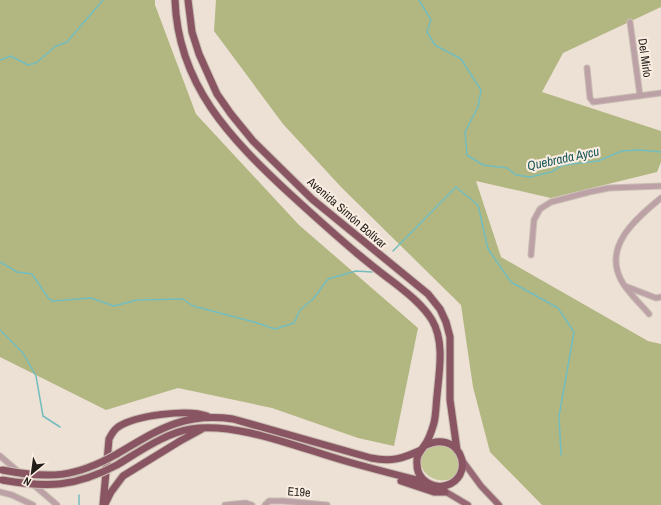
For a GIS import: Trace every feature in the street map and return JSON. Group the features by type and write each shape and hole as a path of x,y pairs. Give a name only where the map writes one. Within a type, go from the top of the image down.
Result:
{"highway":[{"name":"Avenida Simón Bolívar","path":"175,0 179,33 187,63 214,114 245,151 263,169 334,234 418,302 433,322 437,332 439,372 434,422 422,448"},
{"name":"Avenida Simón Bolívar","path":"188,0 192,32 199,54 217,94 253,141 312,200 428,294 440,309 446,322 450,337 450,400 457,450"},
{"path":"104,505 109,439 112,432 118,427 133,421 178,412 199,413 211,417"},
{"path":"1,470 29,475 48,476 74,472 98,465 152,433 177,422 192,418 211,417 233,419 371,458 384,460 396,460 407,456 432,442 442,441 450,444 457,450 462,460 460,474 456,479 450,484 437,486 251,434 224,429 204,428 189,429 175,433 98,475 74,482 48,486 1,480"},
{"path":"104,505 111,492 124,476 180,441 204,428"},
{"path":"422,448 416,463 417,470 426,482"},
{"path":"343,460 355,467 416,485 434,492 445,492"}],"main road":[{"path":"462,460 481,486 498,505"},
{"path":"437,486 468,505"}],"street":[{"name":"Del Mirlo","path":"630,22 640,96"},
{"path":"587,68 590,98 591,101 596,103 661,93"},
{"path":"531,255 534,220 540,209 551,202 609,188 661,186"},
{"path":"649,314 624,286 620,279 617,257 620,242 627,230 634,221 661,198"},
{"path":"624,286 656,298 661,297"},
{"path":"0,456 57,505"},
{"path":"0,492 12,495 33,505"},
{"name":"E19e","path":"267,503 296,501 327,505"},
{"path":"225,505 246,503 252,505"}],"green space":[{"path":"0,0 155,0 155,5 196,114 299,225 418,328 394,446 358,438 272,408 178,388 106,410 0,357"},
{"path":"216,0 661,0 661,7 563,53 542,92 661,131 661,162 657,172 551,198 476,181 501,257 648,341 661,344 661,505 542,505 490,452 473,387 461,305 341,187 283,124 214,31"},
{"path":"448,443 460,457 458,470 454,477 447,480 433,478 422,468 421,461 423,452 429,445"}],"waterway":[{"path":"0,60 11,56 28,65 36,63 56,46 67,42 103,0"},
{"name":"Quebrada Aycu","path":"419,0 431,20 427,32 435,45 461,59 481,90 478,107 465,132 467,155 483,165 507,168 516,175 530,177 551,172 563,165 598,161 622,151 640,150 661,152"},
{"path":"393,251 456,187 478,205 488,249 511,282 558,308 574,332 559,416 561,455"},
{"path":"0,262 17,272 32,274 49,299 53,301 91,298 114,306 137,300 183,299 193,306 275,329 294,323 300,310 313,299 328,279 356,271 372,272"},
{"path":"0,330 23,353 36,376 43,416 60,427"},
{"path":"79,495 79,505"}]}
